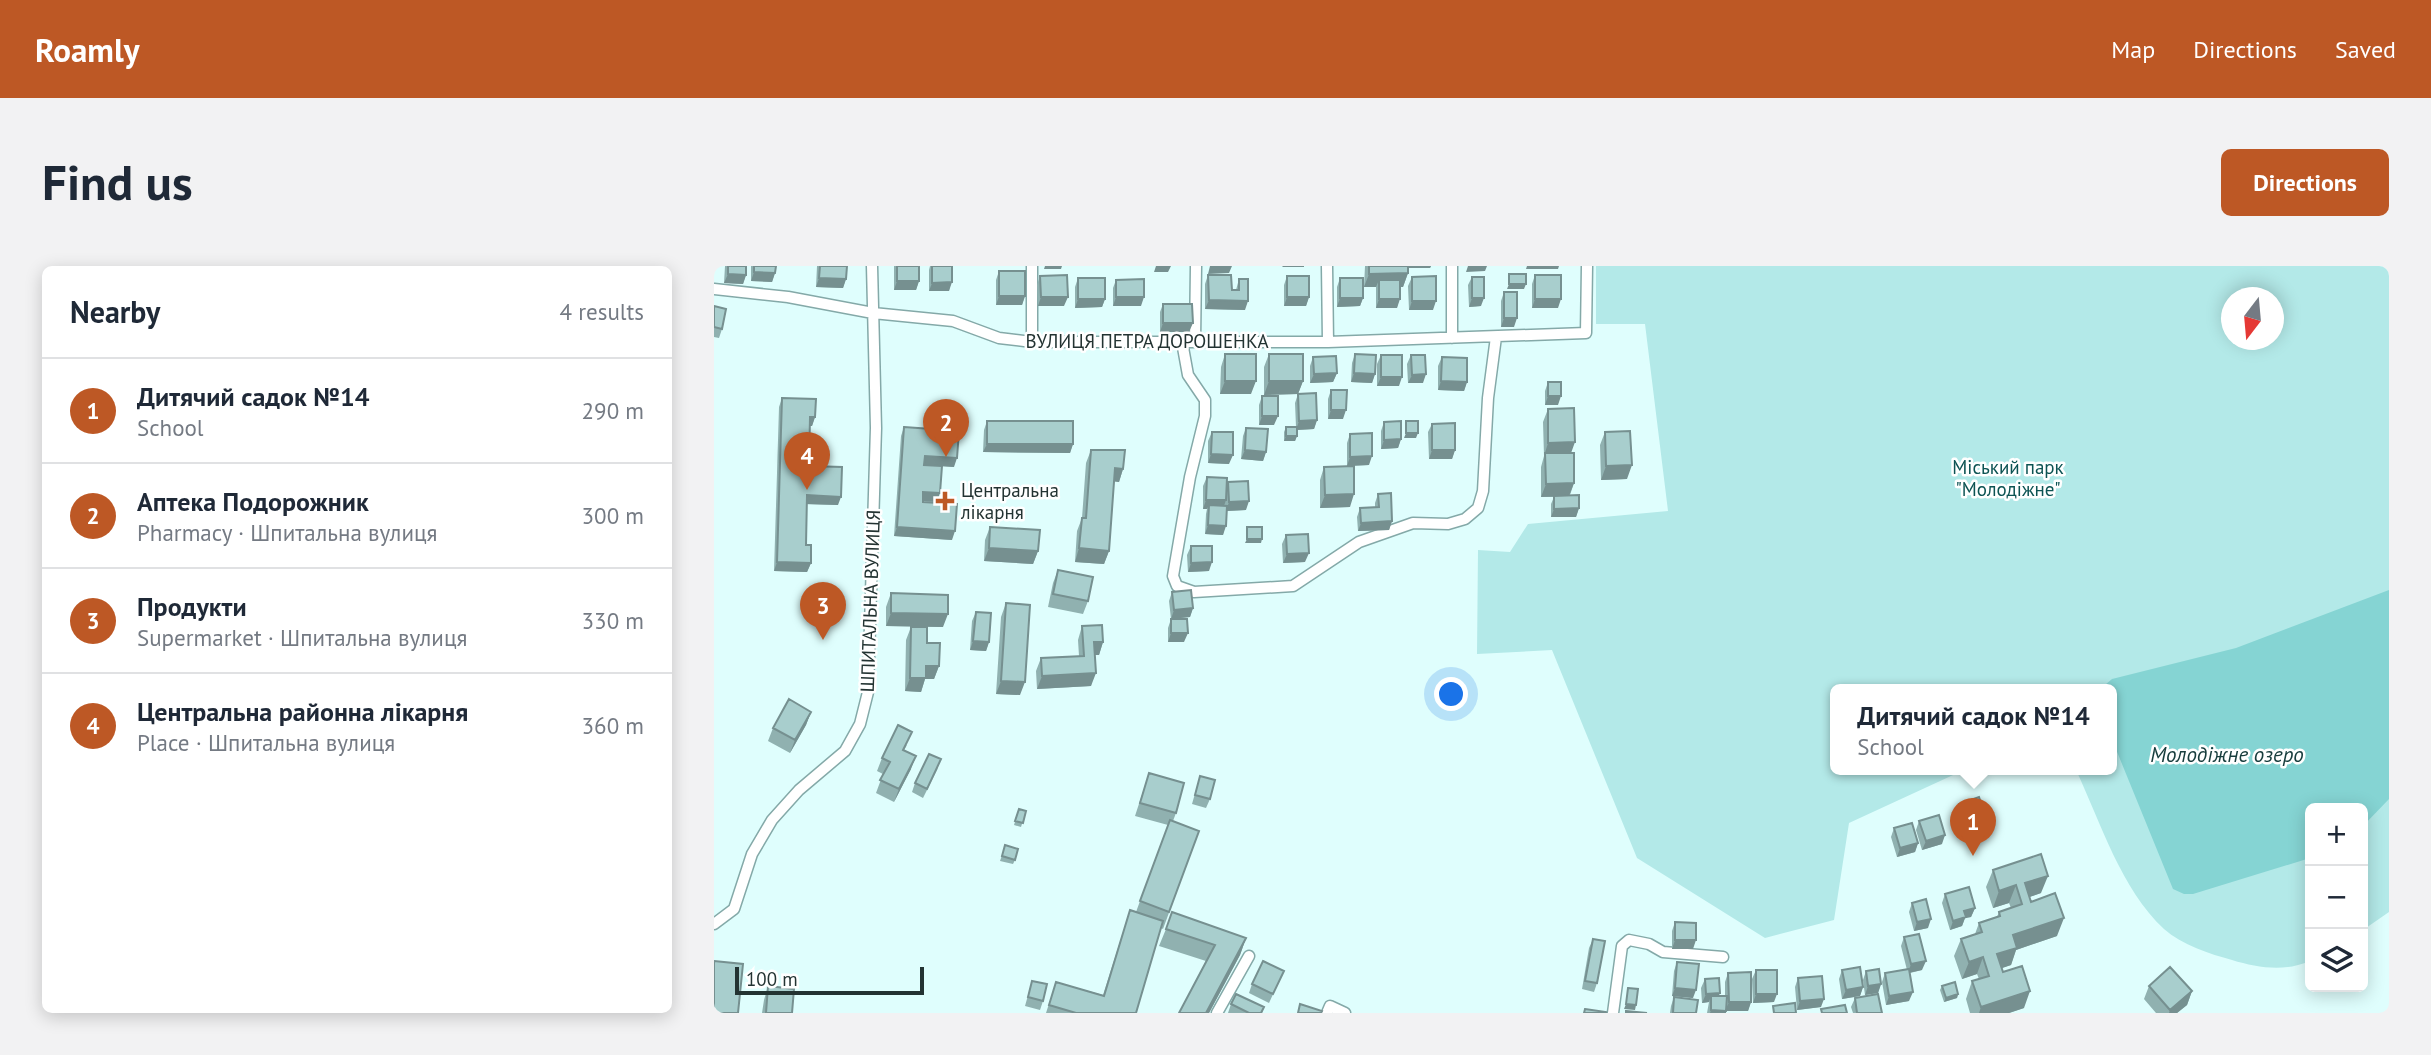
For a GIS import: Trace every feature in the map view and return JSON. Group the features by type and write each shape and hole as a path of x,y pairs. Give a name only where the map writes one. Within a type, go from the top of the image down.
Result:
{"street":[{"name":"ШПИТАЛЬНА ВУЛИЦЯ","path":"714,923 734,909 752,854 772,820 799,790 845,751 860,724 868,692 876,428 872,266"},
{"path":"1032,266 1032,342"},
{"path":"1195,342 1196,266"},
{"path":"1327,266 1328,342"},
{"path":"1452,266 1452,338"},
{"name":"ВУЛИЦЯ ПЕТРА ДОРОШЕНКА","path":"714,289 788,298 873,313 953,321 999,338 1032,342 1328,342 1586,334 1587,266"},
{"path":"1182,342 1188,375 1205,400 1205,416 1190,477 1173,576 1177,586 1194,593 1293,586 1359,542 1413,523 1448,524 1465,519 1478,508 1483,491 1488,398 1496,337"},
{"path":"1613,1013 1622,946 1629,940 1649,944 1663,952 1723,957"},
{"path":"1217,1013 1249,956"},
{"path":"1327,1013 1331,1006 1345,1013"}],"green space":[{"name":"Міський парк \"Молодіжне\"","path":"1596,266 2389,266 2389,912 2368,927 2368,803 2305,803 2305,963 2281,968 2252,965 2196,948 2164,929 2149,913 2124,875 2078,775 2117,775 2117,684 1830,684 1830,775 1953,775 1849,823 1834,920 1765,938 1637,858 1552,650 1477,654 1478,550 1510,552 1528,524 1668,511 1645,324 1596,324"}],"water":[{"name":"Молодіжне озеро","path":"2389,590 2389,799 2368,821 2368,803 2305,803 2305,860 2193,894 2184,894 2173,889 2117,752 2117,684 2106,684 2112,679 2236,648"}],"building":[{"path":"728,266 746,266 746,275 728,274"},
{"path":"754,266 776,266 775,273 754,272"},
{"path":"820,266 847,266 846,279 819,278"},
{"path":"897,266 919,266 919,281 897,281"},
{"path":"932,266 952,266 952,282 932,283"},
{"path":"1369,266 1408,266 1408,273 1369,274"},
{"path":"999,271 1025,271 1025,296 999,296"},
{"path":"1509,274 1526,274 1526,284 1509,284"},
{"path":"1067,275 1068,297 1041,297 1040,276"},
{"path":"1208,275 1231,275 1232,290 1239,290 1239,279 1248,279 1248,301 1209,300"},
{"path":"1535,275 1561,275 1561,299 1535,299"},
{"path":"1287,276 1309,276 1309,297 1287,297"},
{"path":"1436,276 1436,301 1412,301 1412,277"},
{"path":"1472,277 1484,277 1484,298 1472,298"},
{"path":"1078,278 1105,278 1105,299 1078,299"},
{"path":"1340,278 1363,278 1363,298 1340,298"},
{"path":"1144,279 1144,297 1116,297 1116,280"},
{"path":"1379,280 1400,280 1400,299 1379,299"},
{"path":"1504,292 1517,292 1517,318 1504,318"},
{"path":"1163,304 1192,304 1193,323 1163,323"},
{"path":"714,306 726,309 722,329 714,327"},
{"path":"1225,354 1256,354 1256,381 1225,381"},
{"path":"1269,354 1303,354 1303,381 1269,381"},
{"path":"1355,354 1376,355 1375,374 1354,373"},
{"path":"1381,355 1402,355 1402,377 1381,377"},
{"path":"1411,355 1425,355 1426,374 1412,375"},
{"path":"1336,356 1337,373 1314,374 1313,357"},
{"path":"1442,357 1467,358 1467,382 1441,381"},
{"path":"1548,382 1561,382 1561,396 1548,396"},
{"path":"1331,390 1347,390 1346,410 1331,410"},
{"path":"1316,393 1317,420 1299,421 1298,394"},
{"path":"1262,396 1278,396 1278,416 1262,416"},
{"path":"782,398 816,399 815,417 810,417 809,466 842,467 841,497 807,495 806,545 811,545 811,563 777,562"},
{"path":"1574,408 1575,442 1548,443 1548,409"},
{"path":"987,421 1073,421 1073,444 987,444"},
{"path":"1401,421 1401,439 1384,440 1384,422"},
{"path":"1406,421 1418,421 1418,433 1406,433"},
{"path":"1455,423 1455,450 1432,450 1432,424"},
{"path":"904,427 959,431 957,458 925,456 924,465 942,466 940,493 923,492 923,502 957,504 955,531 897,527"},
{"path":"1286,427 1297,427 1297,436 1286,436"},
{"path":"1246,428 1268,429 1266,452 1245,450"},
{"path":"1630,431 1632,465 1606,466 1605,432"},
{"path":"1212,432 1233,432 1233,455 1211,454"},
{"path":"1372,433 1372,456 1350,457 1350,434"},
{"path":"1091,450 1125,450 1123,469 1115,468 1109,551 1079,548 1082,518 1086,518"},
{"path":"1545,453 1574,453 1574,483 1546,484"},
{"path":"1354,466 1354,494 1325,495 1324,467"},
{"path":"1207,477 1227,478 1226,500 1206,500"},
{"path":"1248,481 1249,501 1229,502 1228,482"},
{"path":"1391,493 1392,521 1361,523 1360,508 1379,507 1378,494"},
{"path":"1579,495 1579,508 1554,509 1554,496"},
{"path":"1209,505 1227,506 1226,526 1208,525"},
{"path":"990,527 1040,530 1038,551 989,548"},
{"path":"1247,527 1262,527 1262,539 1247,539"},
{"path":"1308,534 1309,553 1287,554 1286,535"},
{"path":"1191,546 1212,546 1212,562 1191,563"},
{"path":"1058,570 1093,577 1088,601 1053,594"},
{"path":"1191,590 1193,608 1174,610 1172,592"},
{"path":"891,593 948,595 948,614 891,613"},
{"path":"1006,603 1030,605 1025,682 1001,681"},
{"path":"976,612 991,613 989,642 973,641"},
{"path":"1171,619 1187,619 1188,633 1171,633"},
{"path":"1102,625 1103,642 1094,642 1096,673 1042,676 1041,658 1084,656 1082,626"},
{"path":"911,627 927,627 927,643 940,643 939,666 926,666 926,678 910,678"},
{"path":"789,699 811,712 795,740 773,728"},
{"path":"898,725 912,732 903,750 916,756 899,789 880,780 890,762 882,758"},
{"path":"929,754 941,759 927,789 915,783"},
{"path":"1149,773 1184,783 1176,813 1140,803"},
{"path":"1200,776 1215,780 1210,799 1195,795"},
{"path":"1979,797 1987,820 1968,827 1959,804"},
{"path":"1019,809 1026,811 1023,823 1015,821"},
{"path":"1939,815 1945,835 1926,841 1919,821"},
{"path":"1170,820 1199,831 1169,912 1140,901"},
{"path":"1912,823 1918,843 1900,848 1894,828"},
{"path":"1005,845 1018,849 1015,860 1002,856"},
{"path":"2041,854 2048,876 2025,883 2031,902 2055,893 2064,918 2013,935 2017,948 1997,954 2003,972 2022,966 2030,991 1981,1007 1972,981 1989,976 1983,957 1969,962 1961,939 1982,932 1979,923 2022,904 2016,885 1999,891 1993,870"},
{"path":"1969,887 1975,908 1964,911 1966,917 1953,921 1945,894"},
{"path":"1926,899 1931,919 1917,922 1912,903"},
{"path":"1130,910 1163,921 1136,1013 1076,1013 1049,1005 1056,982 1104,996"},
{"path":"1172,912 1246,938 1206,1013 1179,1013 1215,945 1166,929"},
{"path":"1675,922 1696,923 1696,940 1675,940"},
{"path":"1919,934 1926,961 1911,964 1904,937"},
{"path":"1593,939 1605,941 1597,983 1585,981"},
{"path":"714,961 743,964 738,1013 714,1013"},
{"path":"1263,961 1284,971 1273,994 1252,984"},
{"path":"1677,962 1699,964 1696,990 1675,988"},
{"path":"1860,967 1863,987 1846,990 1842,970"},
{"path":"2170,967 2192,991 2170,1010 2149,986"},
{"path":"1879,969 1881,984 1868,986 1866,971"},
{"path":"1909,969 1913,992 1889,996 1885,973"},
{"path":"1756,970 1777,970 1777,994 1756,994"},
{"path":"1751,972 1751,1002 1729,1002 1728,973"},
{"path":"1822,976 1824,999 1800,1001 1798,978"},
{"path":"1719,978 1720,993 1706,994 1705,979"},
{"path":"1032,981 1047,984 1043,1001 1028,997"},
{"path":"1955,982 1958,994 1946,998 1942,986"},
{"path":"768,986 794,989 792,1013 766,1013"},
{"path":"1628,988 1638,989 1636,1005 1626,1004"},
{"path":"1236,994 1264,1007 1261,1013 1249,1013 1231,1004"},
{"path":"1878,994 1882,1013 1857,1013 1855,998"},
{"path":"1711,996 1727,996 1726,1011 1711,1010"},
{"path":"1674,997 1698,1000 1696,1013 1673,1013"},
{"path":"1795,1003 1796,1013 1774,1013 1773,1006"},
{"path":"1300,1004 1322,1011 1298,1013"},
{"path":"1845,1005 1847,1013 1822,1013 1821,1009"},
{"path":"1585,1009 1606,1012 1606,1013 1584,1013"}],"place":[{"name":"Аптека Подорожник","path":"946,457"},
{"name":"Центральна районна лікарня","path":"807,490"},
{"name":"Центральна лікарня","path":"945,501"},
{"name":"Продукти","path":"823,640"},
{"name":"Дитячий садок №14","path":"1973,856"}]}
